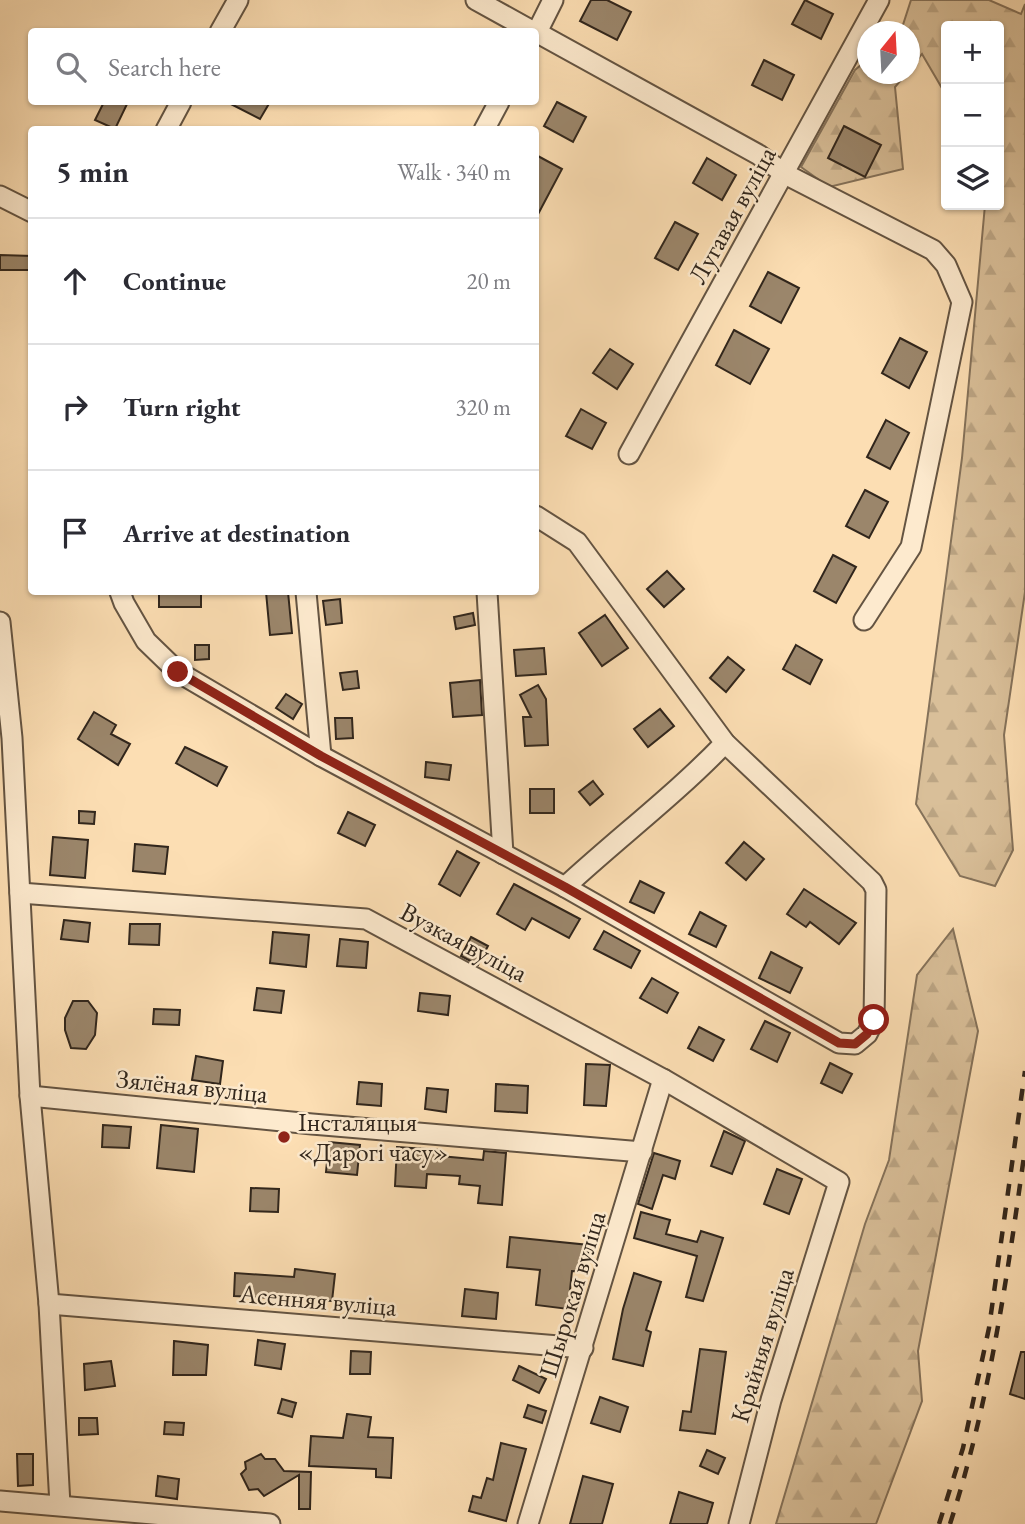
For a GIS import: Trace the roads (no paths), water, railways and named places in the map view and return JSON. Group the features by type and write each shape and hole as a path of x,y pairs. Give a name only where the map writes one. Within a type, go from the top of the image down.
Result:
{"street":[{"path":"222,28 237,0"},
{"path":"476,0 526,28"},
{"path":"538,28 553,0"},
{"name":"Лугавая вуліца","path":"629,454 879,0"},
{"path":"539,35 760,155 785,174 933,250 946,265 962,302 911,547 864,620"},
{"path":"168,126 179,105"},
{"path":"486,126 497,105"},
{"path":"0,196 28,210"},
{"path":"121,595 146,641 178,672 321,756 565,887 839,1043 855,1044 867,1034 874,1020 876,890 872,881 724,743 577,542 539,518"},
{"path":"306,595 321,756"},
{"path":"487,595 503,854"},
{"path":"0,622 12,738 30,1096 49,1304 60,1505"},
{"path":"565,887 622,835 685,784 724,743"},
{"name":"Вузкая вуліца","path":"20,893 366,919 663,1079 839,1182"},
{"name":"Шырокая вуліца","path":"528,1524 663,1079"},
{"name":"Зялёная вуліца","path":"30,1096 312,1124 642,1152"},
{"name":"Крайняя вуліца","path":"739,1524 771,1400 839,1182"},
{"name":"Асенняя вуліца","path":"49,1304 583,1348"},
{"path":"0,1501 270,1524"}],"railway":[{"path":"939,1524 963,1448 989,1328 1025,1071"},
{"path":"950,1524 987,1385 1025,1149"}],"place":[{"name":"Інсталяцыя «Дарогі часу»","path":"284,1137"}]}
